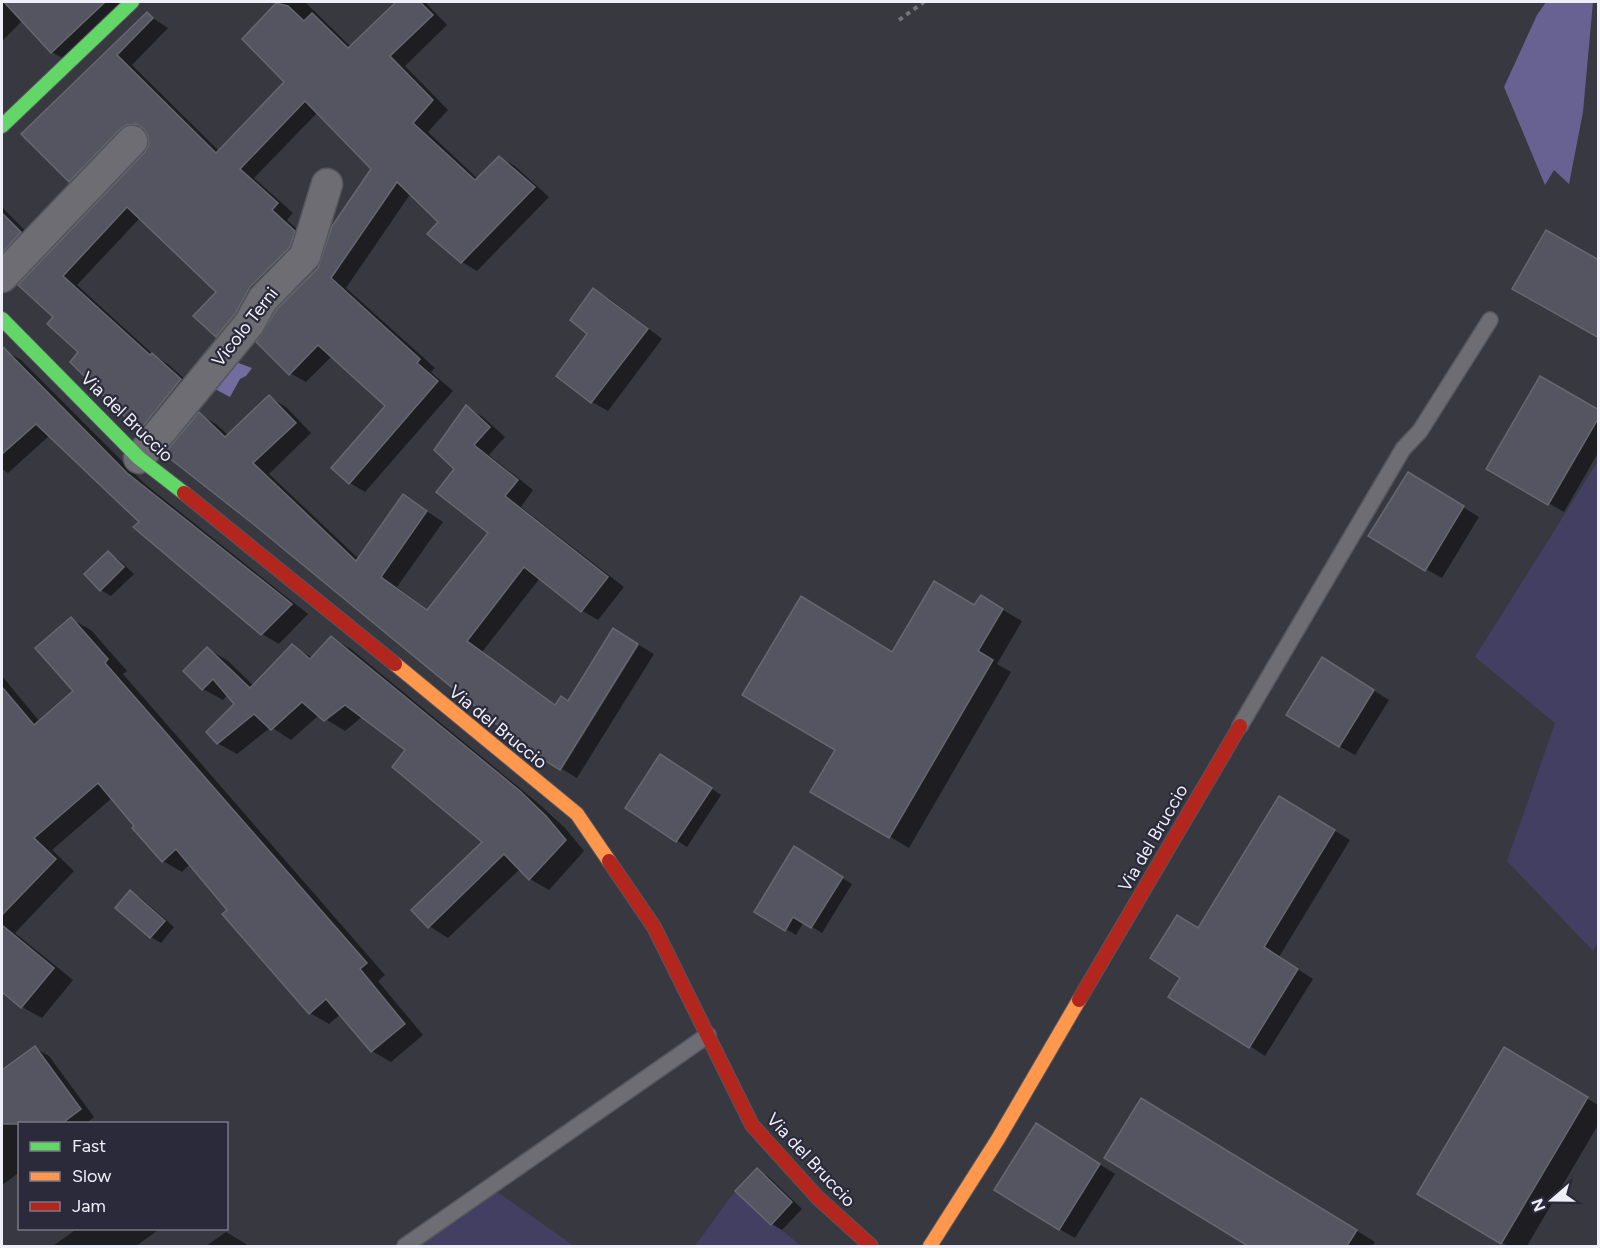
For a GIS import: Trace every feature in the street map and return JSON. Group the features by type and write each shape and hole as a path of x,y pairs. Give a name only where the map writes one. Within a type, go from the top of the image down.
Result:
{"street":[{"path":"2,126 132,2"},
{"path":"2,278 132,141"},
{"name":"Vicolo Terni","path":"139,458 249,324 263,299 305,256 327,184"},
{"name":"Via del Bruccio","path":"2,319 139,458 240,537 577,814 654,927 752,1125 818,1198 872,1246"},
{"name":"Via del Bruccio","path":"930,1246 998,1139 1240,726"}],"lane":[{"path":"1240,726 1403,449 1420,431 1490,320"},
{"path":"405,1246 708,1035"}],"path":[{"path":"899,20 924,2"}],"shaded area":[{"path":"1546,2 1593,2 1583,112 1569,184 1554,170 1545,185 1504,87 1537,15"},
{"path":"233,361 252,368 246,376 240,379 230,397 213,388"},
{"path":"1598,461 1598,942 1593,951 1507,861 1555,723 1475,657"},
{"path":"496,1191 574,1246 418,1246"},
{"path":"735,1191 801,1246 695,1246"}],"building":[{"path":"4,2 105,2 51,53"},
{"path":"396,2 420,2 433,15 390,56 433,100 413,123 475,180 499,156 535,187 461,263 427,234 438,222 397,182 331,278 420,359 417,363 438,381 349,484 331,468 385,406 318,345 289,375 256,342 277,309 318,268 332,226 371,169 305,101 240,169 278,203 272,210 295,231 290,247 250,287 235,314 216,337 193,316 216,292 127,207 63,276 150,355 152,353 181,379 139,431 70,362 78,352 47,324 53,317 18,285 144,153 149,145 148,136 137,124 127,125 120,129 69,182 21,134 147,12 153,18 117,55 216,153 284,82 242,39 276,3 288,6 304,21 312,13 348,48"},
{"path":"2,213 21,232 2,253"},
{"path":"1546,230 1599,260 1599,338 1512,289"},
{"path":"593,288 648,329 591,403 556,376 587,334 570,320"},
{"path":"2,346 127,473 292,604 261,635 133,527 139,522 36,424 2,454"},
{"path":"1540,376 1599,410 1599,417 1548,505 1486,469"},
{"path":"269,395 296,423 253,463 356,561 403,494 427,511 381,577 427,610 488,533 436,492 454,469 434,450 466,405 490,427 474,445 518,480 505,496 608,577 581,612 524,567 467,641 555,705 561,696 568,701 613,628 638,644 560,770 528,750 252,523 164,454 199,412 225,437"},
{"path":"1408,472 1464,506 1425,571 1368,536"},
{"path":"108,551 124,567 100,591 84,574"},
{"path":"934,581 974,605 981,595 1003,609 978,651 993,660 889,838 810,792 835,750 742,695 801,596 892,652"},
{"path":"71,617 108,659 105,663 367,963 360,969 405,1024 371,1052 326,999 309,1014 222,914 227,910 176,849 162,862 132,828 134,826 98,783 34,838 56,859 2,915 2,687 34,725 73,691 35,648"},
{"path":"331,636 520,791 546,816 566,840 529,880 504,854 428,928 411,910 482,842 392,767 405,750 345,705 324,721 302,702 271,730 254,714 217,744 206,732 234,704 213,679 202,690 183,671 207,647 250,688 292,644 310,659"},
{"path":"1322,657 1374,690 1339,747 1286,715"},
{"path":"660,754 712,788 676,842 625,808"},
{"path":"1279,796 1335,830 1264,947 1298,969 1249,1048 1168,997 1180,978 1150,958 1177,915 1198,928"},
{"path":"794,846 843,877 811,928 793,917 785,931 754,912"},
{"path":"130,890 165,921 150,938 115,908"},
{"path":"2,925 54,968 21,1008 2,992"},
{"path":"35,1046 81,1109 64,1122 2,1124 2,1070"},
{"path":"1504,1047 1588,1097 1501,1244 1417,1194"},
{"path":"1141,1098 1357,1230 1347,1246 1248,1246 1104,1158"},
{"path":"1036,1123 1100,1164 1059,1230 994,1190"},
{"path":"757,1168 792,1202 771,1225 735,1191"}],"traffic: fast":[{"path":"2,126 132,2"},
{"path":"2,319 139,458 184,493"}],"traffic: slow":[{"path":"395,664 577,814 609,861"},
{"path":"930,1246 998,1139 1079,1000"}],"traffic: jam":[{"path":"184,493 395,664"},
{"path":"1079,1000 1240,726"},
{"path":"609,861 654,927 752,1125 818,1198 871,1246"}]}
